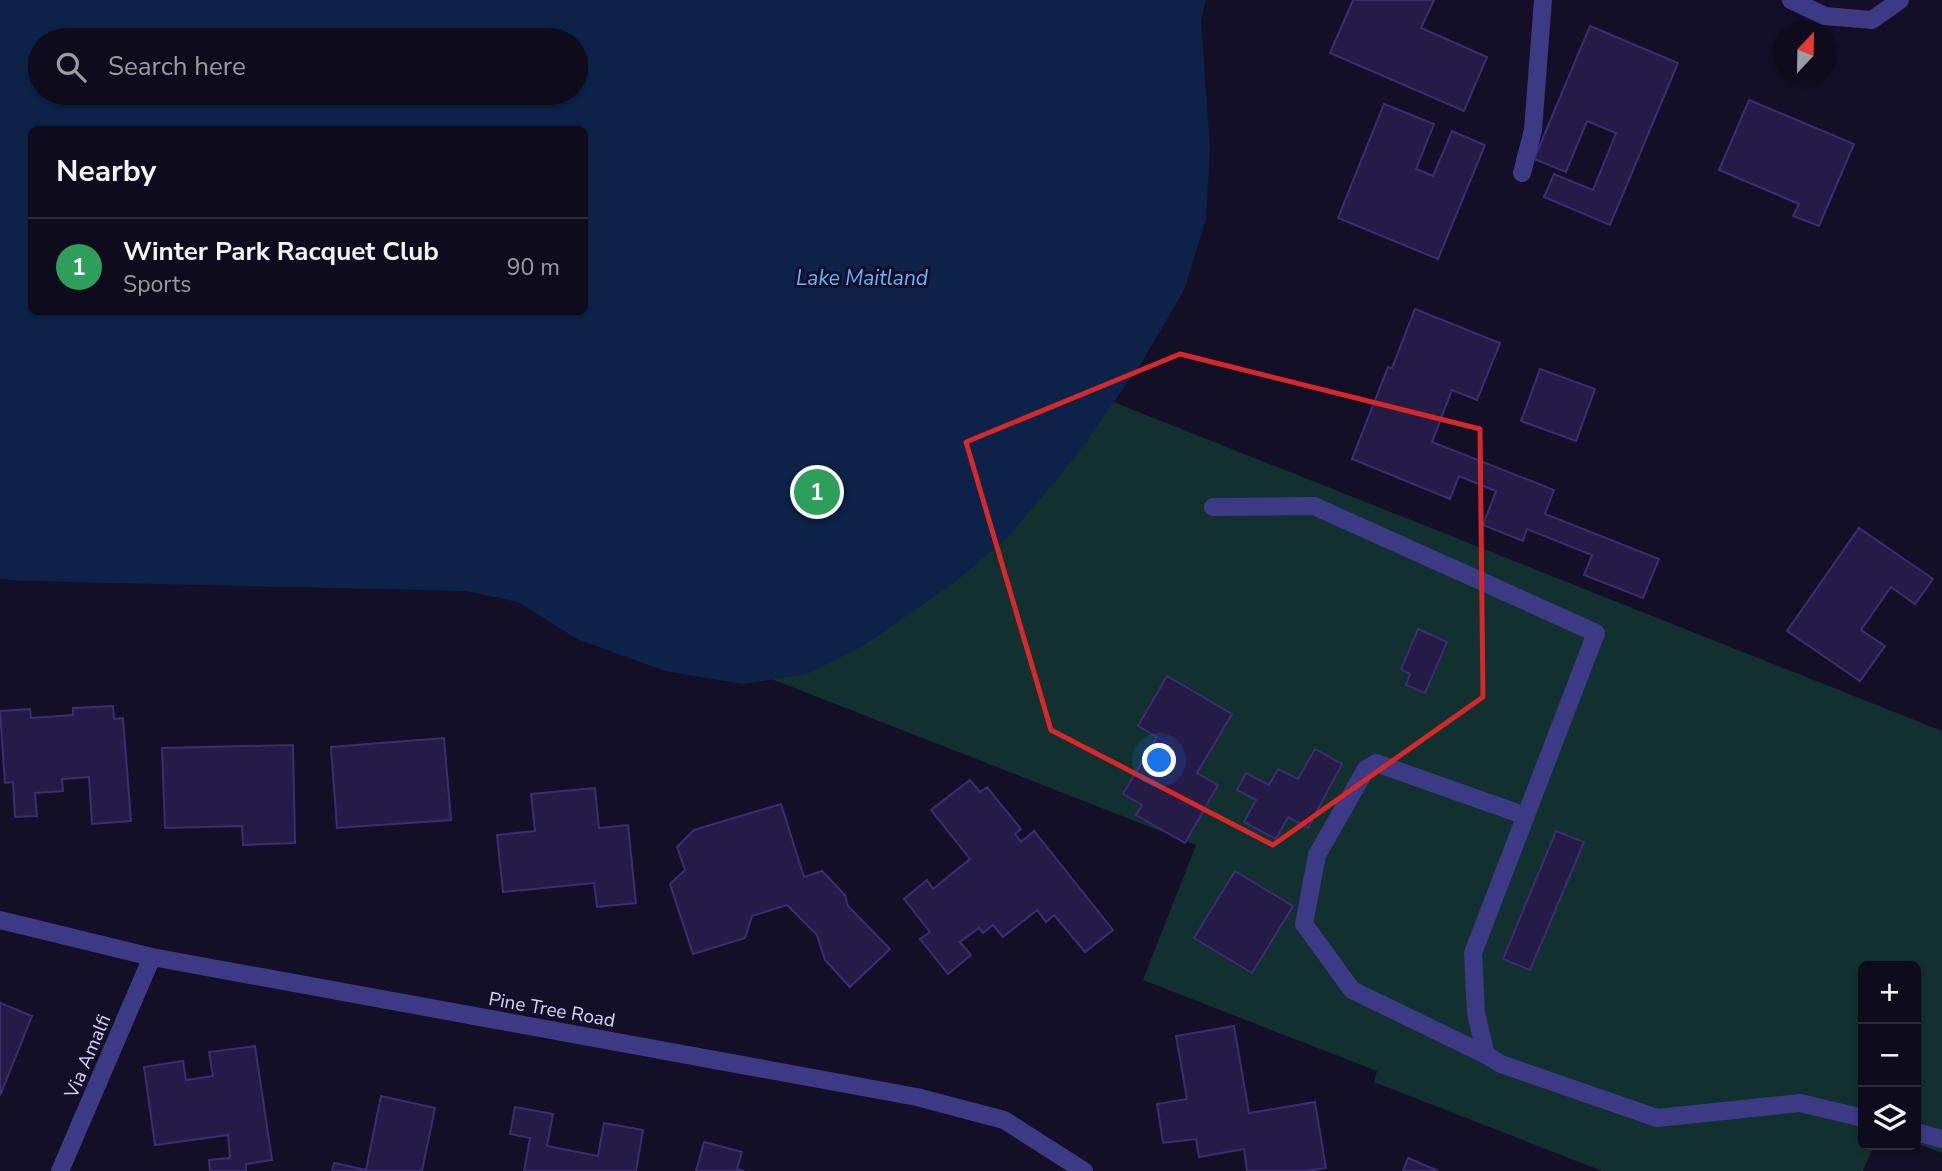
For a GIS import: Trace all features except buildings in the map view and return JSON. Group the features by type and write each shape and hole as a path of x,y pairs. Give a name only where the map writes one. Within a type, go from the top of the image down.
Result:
{"street":[{"path":"1522,173 1533,130 1543,0"},
{"path":"1791,0 1825,16 1872,20 1900,0"},
{"path":"1213,507 1314,506 1596,633 1474,953 1476,1013 1486,1055"},
{"path":"1526,816 1376,763 1366,769 1317,855 1304,924 1352,990 1501,1064 1657,1118 1800,1103 1858,1117"},
{"name":"Pine Tree Road","path":"0,920 152,957 917,1097 1004,1119 1084,1171"},
{"name":"Via Amalfi","path":"60,1171 152,957"},
{"path":"1921,1133 1942,1139"}],"highlighted area":[{"path":"1180,354 1480,429 1483,697 1273,845 1051,730 966,442"}],"green space":[{"path":"0,0 28,28 28,105 37,105 33,126 28,126 28,315 588,315 588,193 1942,731 1942,1153 1921,1145 1921,961 1858,961 1858,1150 1872,1150 1863,1171 1602,1171 1374,1082 1377,1071 1143,980 1196,845 0,377"}],"water":[{"name":"Lake Maitland","path":"0,0 1206,0 1201,21 1210,148 1206,220 1184,290 1142,362 1076,456 1008,537 955,582 863,646 807,674 743,684 665,671 577,639 518,602 466,591 0,579"}],"place":[{"name":"Winter Park Racquet Club","path":"817,492"}]}
